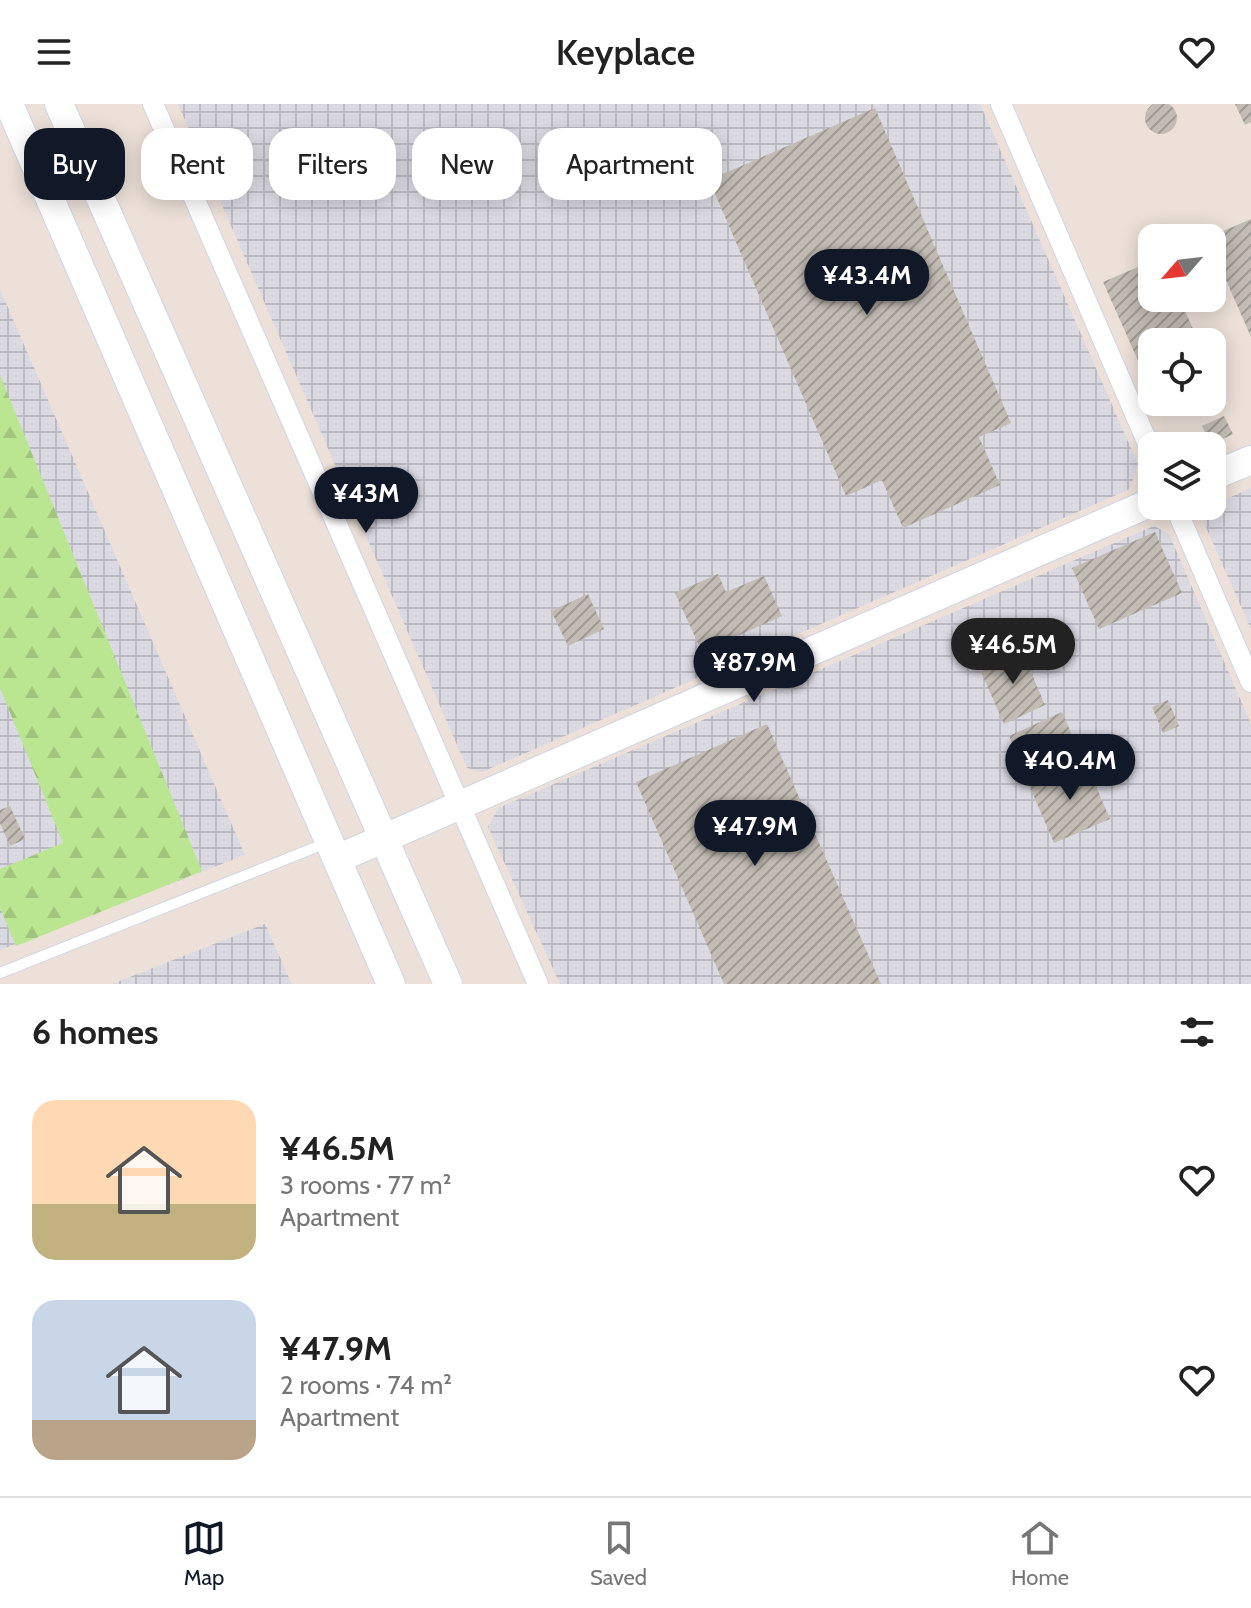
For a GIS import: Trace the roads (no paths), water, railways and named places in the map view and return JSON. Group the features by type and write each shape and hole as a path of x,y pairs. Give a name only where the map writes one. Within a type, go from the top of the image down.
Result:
{"street":[{"path":"9,104 391,984"},
{"path":"59,104 448,984"},
{"path":"153,104 538,984"},
{"path":"1001,104 1143,432"},
{"path":"1226,470 1251,460"},
{"path":"333,850 385,838 1138,508"},
{"path":"1181,520 1251,682"}],"lane":[{"path":"0,973 333,850"}]}
